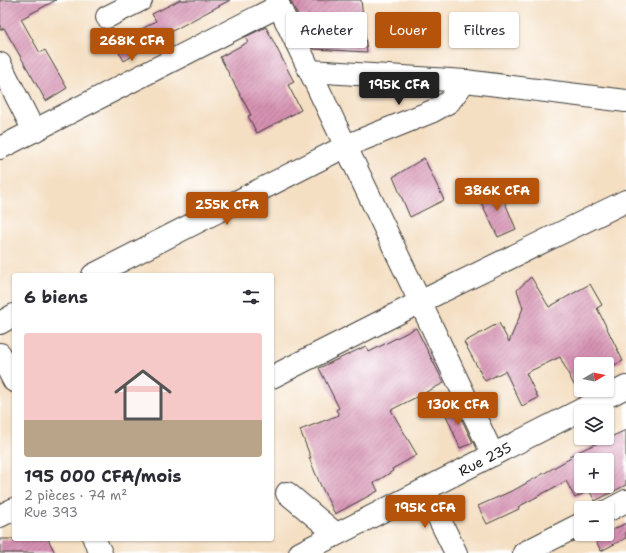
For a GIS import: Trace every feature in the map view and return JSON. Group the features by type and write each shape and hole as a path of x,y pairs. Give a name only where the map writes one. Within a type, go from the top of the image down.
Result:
{"street":[{"path":"107,17 141,0"},
{"path":"0,148 277,3 493,455"},
{"path":"0,64 34,131"},
{"path":"310,71 465,81 626,101"},
{"path":"97,273 346,146 433,111 449,102 465,81"},
{"path":"274,376 420,302 626,201"},
{"path":"0,322 12,316"},
{"path":"0,354 12,377"},
{"name":"Rue 235","path":"300,553 626,387"},
{"path":"425,490 456,553"},
{"path":"288,493 336,534"},
{"path":"614,507 626,501"},
{"path":"0,516 12,510"},
{"path":"524,553 574,528"},
{"path":"95,541 101,553"}],"building":[{"path":"0,0 56,0 21,19 40,53 45,50 67,88 46,101 4,28 0,30"},
{"path":"180,0 230,0 146,45 147,47 124,61 115,45 156,21 152,14"},
{"path":"290,0 361,0 362,12 296,12"},
{"path":"266,27 294,82 288,85 301,110 257,133 248,116 251,115 220,57 248,42 245,37"},
{"path":"367,48 367,52 313,49"},
{"path":"424,158 444,200 410,217 393,177"},
{"path":"498,186 516,229 498,237 478,196"},
{"path":"531,277 549,307 590,284 602,305 597,308 623,361 614,366 614,357 574,357 574,385 560,357 526,373 538,398 522,406 505,371 485,381 464,342 499,323 509,342 523,308 517,290"},
{"path":"416,328 444,383 391,410 417,455 392,469 393,471 374,483 378,491 335,514 309,458 311,458 300,430 339,415 336,410 339,408 319,368 366,346 369,352"},
{"path":"454,403 473,443 460,448 443,408"},
{"path":"626,430 626,485 614,491 614,453 576,453 593,445 614,445 614,435"},
{"path":"574,454 574,493 584,493 575,498 566,481 518,507 519,509 487,524 478,506 516,489 571,458 569,456"},
{"path":"591,493 610,493 595,501"},
{"path":"626,523 626,538 601,551 596,541 614,541 614,529"},
{"path":"0,539 12,539 12,541 49,541 55,553 0,553"}]}
